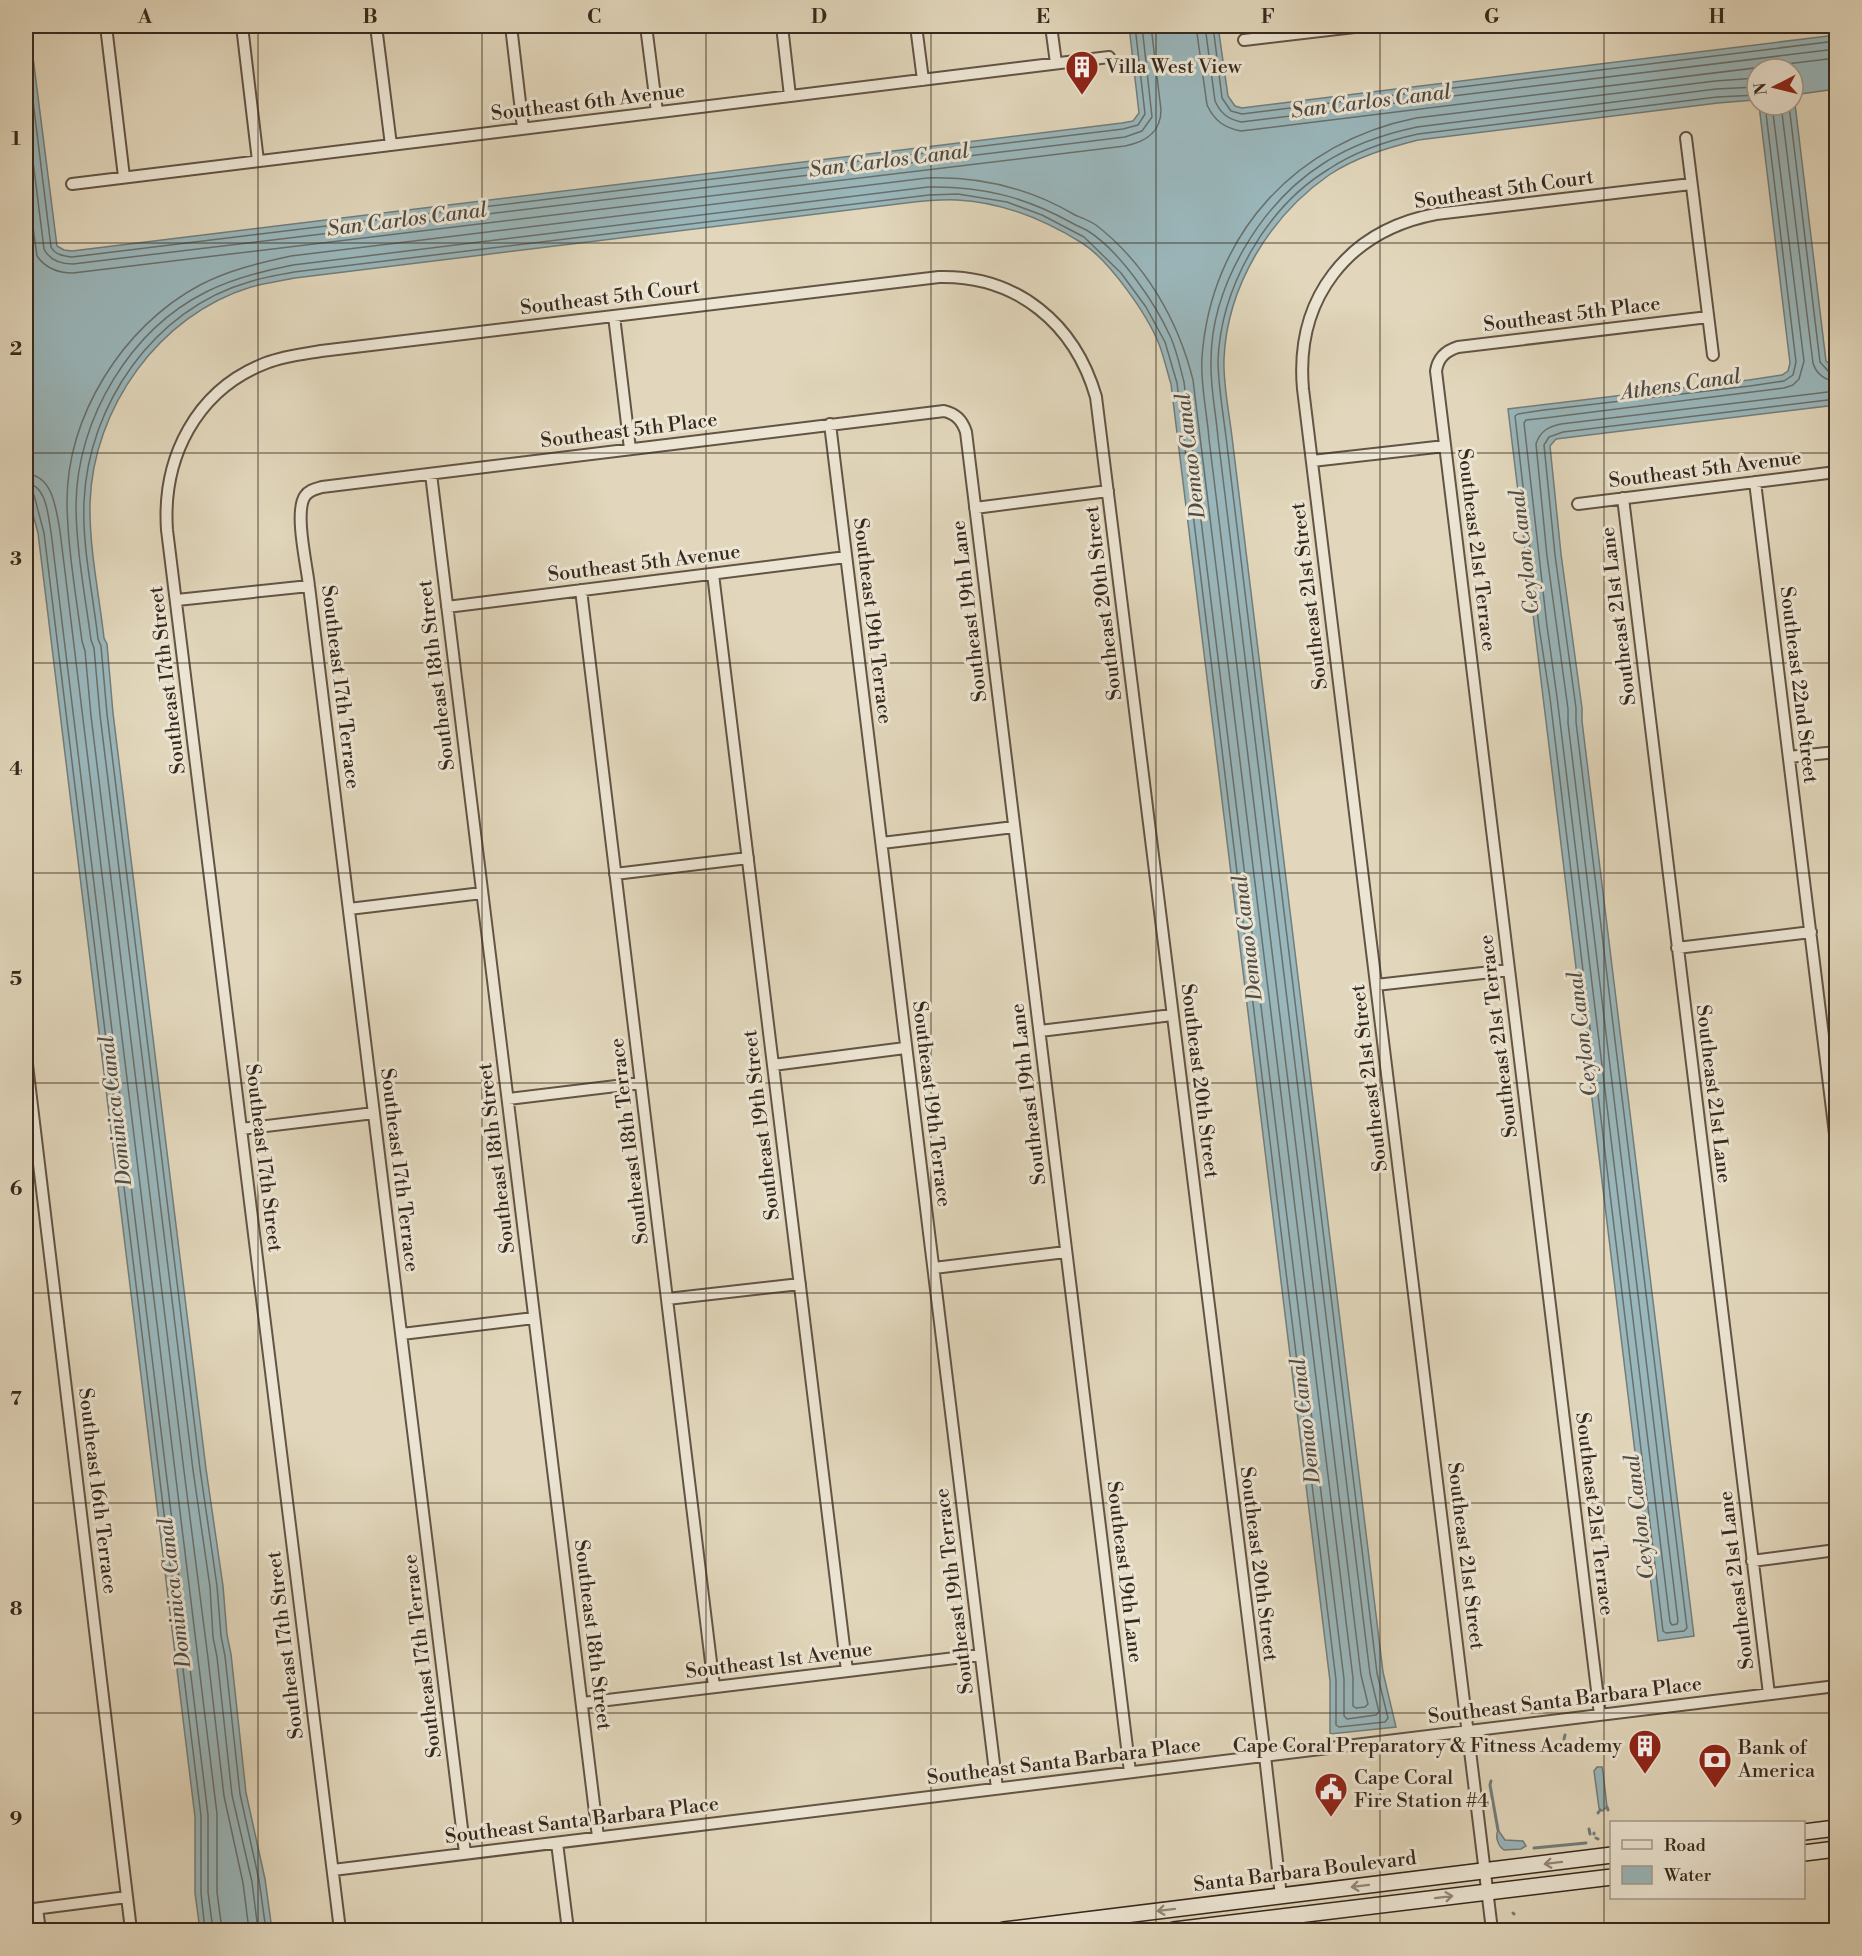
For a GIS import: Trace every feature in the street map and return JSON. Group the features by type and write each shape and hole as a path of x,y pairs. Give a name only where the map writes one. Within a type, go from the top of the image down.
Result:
{"main road":[{"path":"1805,1832 1836,1828"},
{"path":"1805,1853 1836,1849"},
{"name":"Santa Barbara Boulevard","path":"1004,1930 1610,1855"},
{"path":"1174,1930 1284,1924 1488,1892 1610,1877"}],"street":[{"path":"106,26 124,177"},
{"path":"242,26 258,161"},
{"path":"376,26 391,145"},
{"path":"511,26 524,128"},
{"path":"646,26 657,112"},
{"path":"782,26 790,96"},
{"path":"916,26 922,80"},
{"path":"1051,26 1056,63"},
{"path":"1244,40 1294,30 1363,26"},
{"name":"Southeast 6th Avenue","path":"72,184 1109,57"},
{"path":"1686,138 1713,355"},
{"name":"Southeast 5th Court","path":"1338,269 1359,247 1380,233 1419,217 1691,184"},
{"name":"Southeast 21st Street","path":"1338,269 1314,308 1303,348 1301,372 1492,1930"},
{"name":"Southeast 5th Court","path":"211,401 252,369 288,357 939,276 979,280 1023,297"},
{"name":"Southeast 20th Street","path":"1023,297 1061,330 1074,346 1088,372 1098,410 1281,1896"},
{"path":"614,316 630,449"},
{"name":"Southeast 5th Place","path":"1443,355 1458,347 1708,317"},
{"name":"Southeast 21st Terrace","path":"1443,355 1439,359 1436,371 1600,1715"},
{"name":"Southeast 17th Street","path":"211,401 187,431 175,457 169,479 166,515 340,1930"},
{"name":"Southeast 5th Place","path":"308,493 322,487 937,411 955,415"},
{"name":"Southeast 19th Lane","path":"955,415 961,420 966,432 1130,1772"},
{"name":"Southeast 19th Terrace","path":"830,424 997,1788"},
{"path":"1312,461 1445,446"},
{"name":"Southeast 5th Avenue","path":"1578,504 1836,472"},
{"name":"Southeast 18th Street","path":"431,474 598,1837"},
{"name":"Southeast 22nd Street","path":"1755,482 1836,1140"},
{"path":"975,508 1108,491"},
{"name":"Southeast 17th Terrace","path":"308,493 301,510 309,586 465,1853"},
{"name":"Southeast 21st Lane","path":"1623,498 1768,1694"},
{"name":"Southeast 5th Avenue","path":"447,607 846,557"},
{"name":"Southeast 19th Street","path":"713,574 847,1671"},
{"path":"177,600 309,586"},
{"name":"Southeast 18th Terrace","path":"581,590 714,1687"},
{"path":"1789,757 1836,752"},
{"path":"882,843 1014,827"},
{"path":"615,874 748,858"},
{"path":"349,909 482,893"},
{"path":"1677,948 1810,932"},
{"path":"1376,985 1509,970"},
{"path":"1040,1031 1172,1015"},
{"path":"773,1065 905,1048"},
{"name":"Southeast 16th Terrace","path":"26,1056 31,1152 131,1930"},
{"path":"508,1099 641,1083"},
{"path":"241,1129 374,1113"},
{"path":"934,1268 1066,1252"},
{"path":"667,1299 800,1284"},
{"path":"402,1334 534,1318"},
{"path":"1752,1561 1836,1550"},
{"name":"Southeast 1st Avenue","path":"583,1703 980,1655"},
{"name":"Southeast Santa Barbara Place","path":"333,1870 1836,1686"},
{"path":"557,1843 568,1930"},
{"path":"26,1910 127,1897"},
{"path":"37,1909 40,1930"}],"water":[{"path":"26,26 29,26 57,246 72,251 1133,121 1139,113 1129,26 1218,26 1228,96 1235,106 1242,108 1836,35 1836,89 1805,93 1805,57 1745,57 1745,101 1418,140 1361,158 1329,175 1288,211 1256,255 1233,305 1224,359 1225,388 1383,1672 1396,1727 1330,1734 1330,1681 1171,384 1161,349 1153,332 1126,289 1093,251 1053,227 1006,208 973,201 951,200 906,203 295,278 251,287 218,300 187,319 160,343 137,370 118,400 103,433 94,468 90,503 93,553 104,638 107,644 113,713 206,1469 223,1586 246,1793 265,1879 272,1930 200,1930 195,1893 195,1817 38,533 26,489"},
{"path":"1760,117 1797,117 1826,361 1836,368 1836,405 1556,439 1550,446 1561,554 1582,708 1694,1636 1658,1641 1508,409 1782,375 1788,371 1790,363"},
{"path":"1597,1767 1602,1767 1607,1807 1602,1811 1599,1808 1594,1771"},
{"path":"1498,1830 1505,1840 1523,1841 1526,1846 1521,1849 1504,1850 1498,1841"}],"waterway":[{"path":"1564,1739 1565,1735"},
{"path":"1491,1781 1498,1830"},
{"path":"1589,1829 1590,1834"},
{"path":"1534,1848 1586,1843"}],"place":[{"name":"Villa West View","path":"1082,96"},
{"name":"Cape Coral Preparatory & Fitness Academy","path":"1645,1775"},
{"name":"Bank of America","path":"1715,1789"},
{"name":"Cape Coral Fire Station #4","path":"1331,1818"}],"water label":[{"name":"San Carlos Canal","path":"1371,102"},
{"name":"San Carlos Canal","path":"889,161"},
{"name":"San Carlos Canal","path":"407,220"},
{"name":"Athens Canal","path":"1681,385"},
{"name":"Demao Canal","path":"1191,456"},
{"name":"Ceylon Canal","path":"1525,552"},
{"name":"Demao Canal","path":"1248,938"},
{"name":"Ceylon Canal","path":"1583,1034"},
{"name":"Dominica Canal","path":"116,1111"},
{"name":"Demao Canal","path":"1306,1421"},
{"name":"Ceylon Canal","path":"1640,1517"},
{"name":"Dominica Canal","path":"175,1593"}]}
